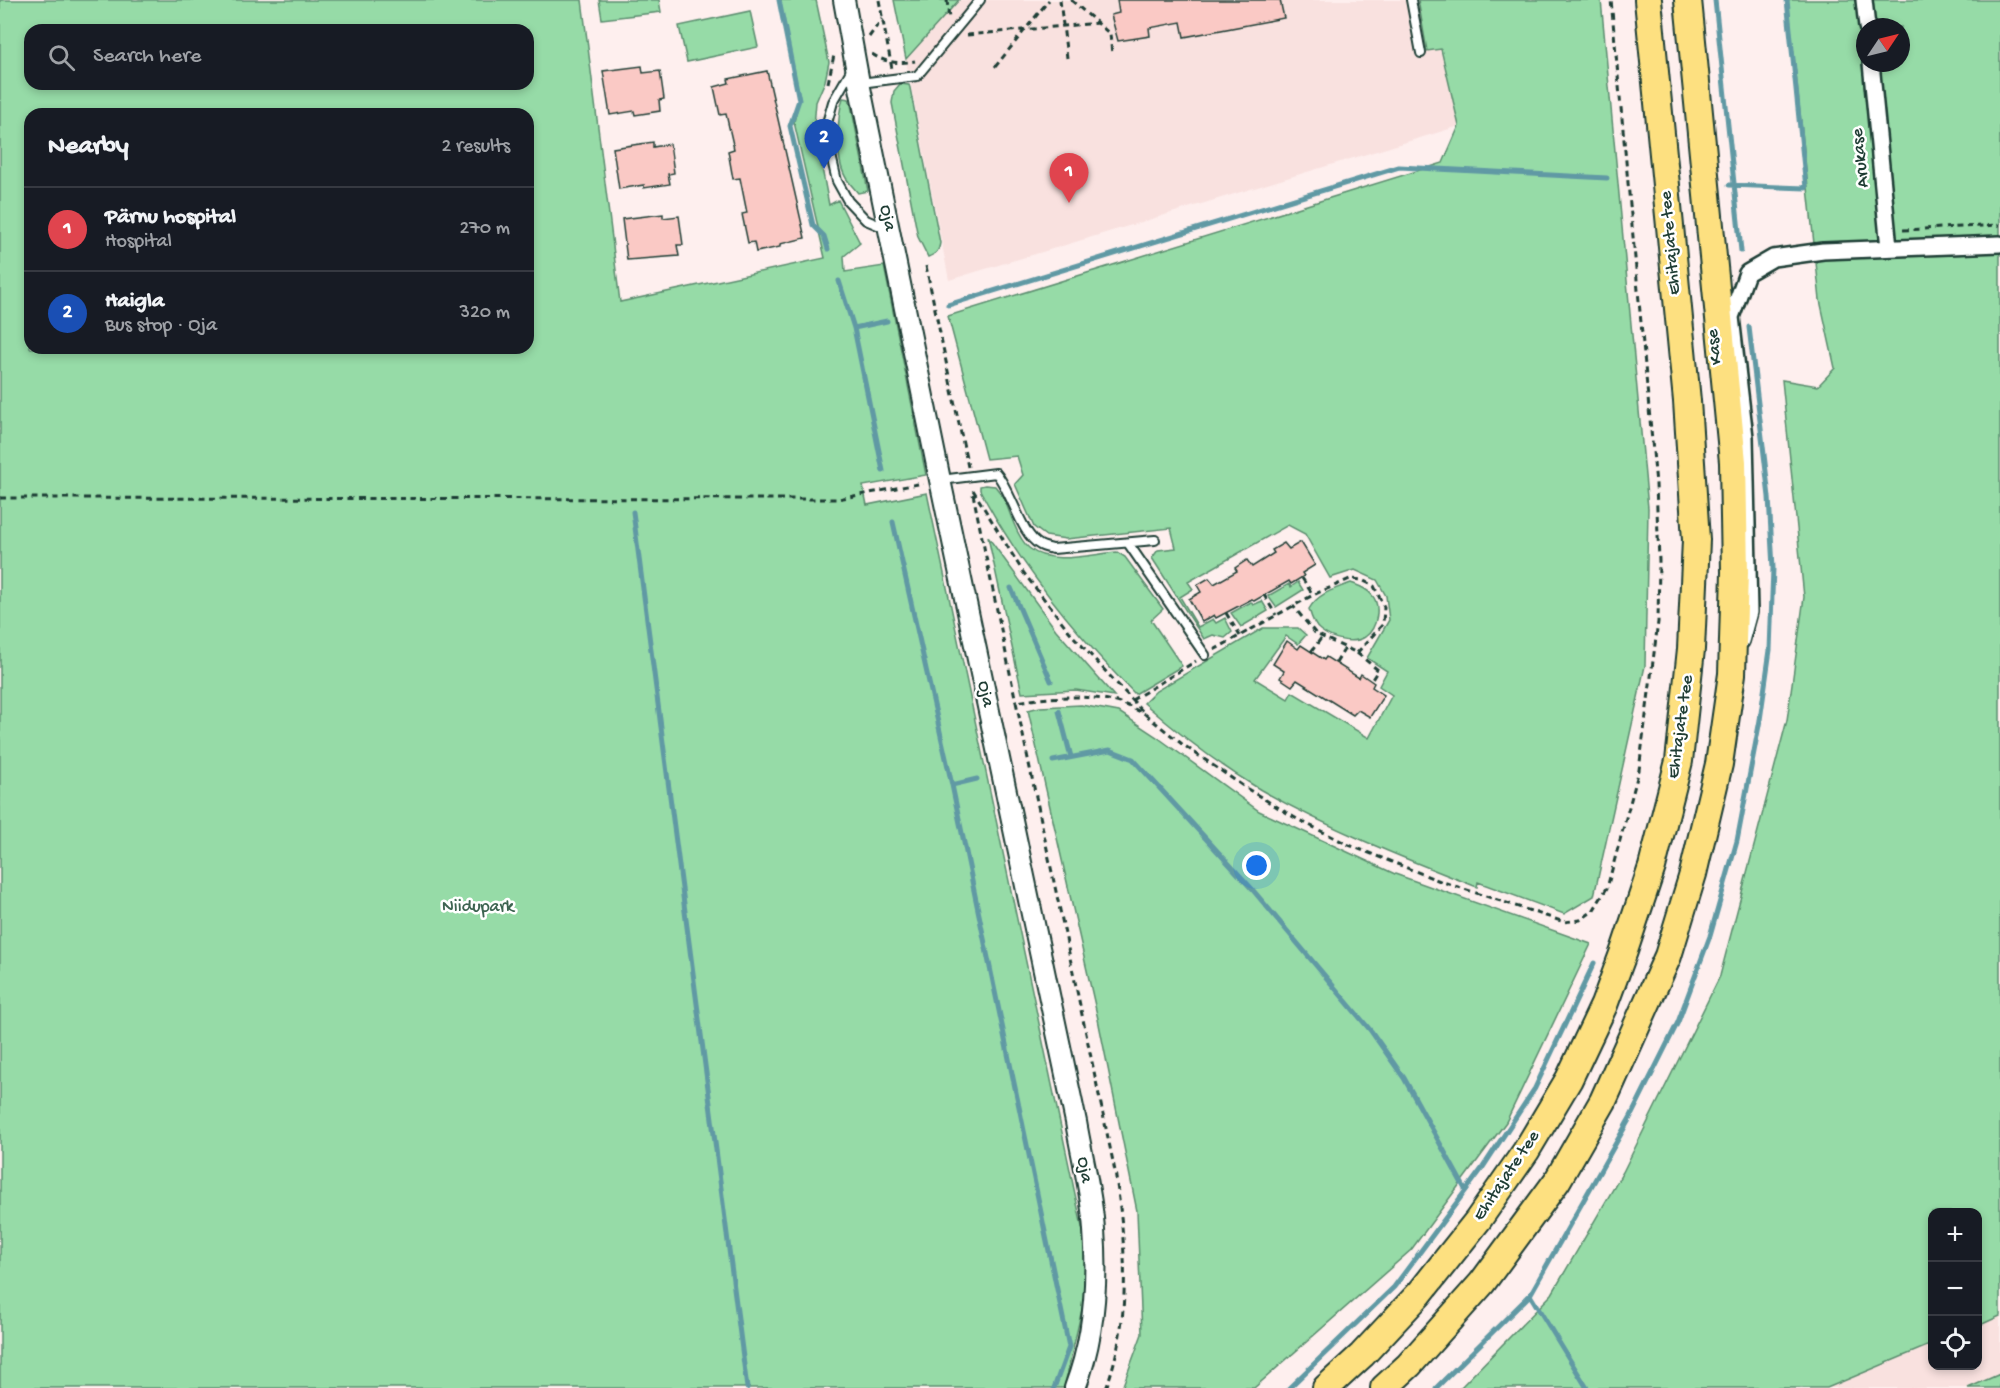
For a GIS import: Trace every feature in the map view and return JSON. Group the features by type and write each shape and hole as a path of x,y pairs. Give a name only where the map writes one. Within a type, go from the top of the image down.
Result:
{"highway":[{"name":"Ehitajate tee","path":"1326,1388 1362,1355 1419,1293 1478,1220 1526,1151 1569,1078 1604,1005 1624,951 1652,867 1679,761 1691,649 1696,540 1687,401 1648,0"},
{"path":"1384,1388 1409,1365 1482,1283 1557,1180 1603,1101 1668,956 1693,874 1719,764 1732,674 1735,572 1733,462 1688,0"}],"street":[{"name":"Oja","path":"844,0 862,57 859,83 940,480 1076,1122 1094,1228 1096,1292 1083,1367 1075,1388"},
{"path":"1864,0 1866,18"},
{"name":"Arukase","path":"1872,72 1889,248"},
{"name":"Kase","path":"1732,674 1749,612 1745,436 1731,317 1747,273 1773,258 1823,251 2000,244"}],"lane":[{"path":"859,83 916,76 980,0"},
{"path":"1411,0 1421,53"},
{"path":"862,57 833,102 825,130 837,181 848,201 866,220 890,230"},
{"path":"940,480 996,473 1010,494 1022,526 1030,537 1040,545 1053,549 1155,540"},
{"path":"1128,543 1205,655"}],"path":[{"path":"879,0 893,79"},
{"path":"995,67 1049,0"},
{"path":"1060,0 1067,58"},
{"path":"1071,0 1110,34 1112,54"},
{"path":"973,490 1023,572 1073,636 1146,715 1182,744 1246,788 1297,819 1349,846 1440,881 1564,922 1580,920 1593,911 1607,888 1639,770 1658,622 1656,484 1611,0"},
{"path":"865,43 882,19"},
{"path":"942,27 950,19"},
{"path":"951,37 1098,23"},
{"path":"862,57 902,63 914,61 921,52"},
{"path":"0,498 838,499 940,480"},
{"path":"1302,578 1313,595"},
{"path":"1132,700 1276,615 1350,579 1362,580 1374,586 1384,607 1383,624 1357,653"},
{"path":"1264,595 1276,615"},
{"path":"1293,606 1316,634 1357,653 1378,670 1371,681"},
{"path":"1226,613 1240,636"},
{"path":"1311,652 1322,637"},
{"path":"1336,663 1345,648"},
{"path":"1106,1388 1112,1373 1126,1289 1120,1203 1113,1159 1016,702 1037,699 1105,699 1124,704 1146,715"}],"shaded area":[{"path":"894,0 1512,0 1496,115 949,280"},
{"path":"2000,1316 2000,1374 1968,1388 1827,1388 1928,1346 1928,1370 1982,1370 1982,1324"}],"green space":[{"name":"Niidupark","path":"0,0 582,0 620,302 825,258 794,122 799,100 779,0 816,0 829,62 825,81 816,102 814,126 829,205 838,200 860,243 844,256 845,272 884,266 926,475 863,486 867,505 927,493 1086,1246 1083,1305 1064,1388 0,1388"},
{"path":"599,0 659,0 661,12 602,19"},
{"path":"894,0 959,0 906,59"},
{"path":"1418,0 1601,0 1648,508 1645,666 1594,896 1564,914 1478,882 1477,887 1313,818 1230,770 1144,703 1156,691 1263,628 1298,628 1306,635 1298,644 1286,636 1255,679 1288,699 1292,692 1369,738 1392,695 1379,686 1387,671 1367,658 1389,620 1386,596 1377,580 1355,570 1330,578 1305,534 1288,525 1188,582 1193,589 1180,597 1198,627 1213,619 1216,623 1225,618 1232,632 1225,638 1213,635 1204,639 1152,558 1158,550 1176,548 1171,528 1066,539 1046,536 1034,527 1015,484 1023,475 1017,456 986,459 948,316 1443,163 1459,126 1441,49 1427,51"},
{"path":"1788,0 2000,0 2000,1316 1982,1324 1982,1208 1928,1208 1928,1346 1827,1388 1460,1388 1552,1294 1623,1172 1720,976 1787,720 1804,597 1782,380 1818,386 1835,368 1820,300"},
{"path":"750,11 758,47 687,62 679,26"},
{"path":"900,84 909,85 910,88 940,243 937,252 928,257 918,237 892,103 894,91"},
{"path":"843,98 849,99 851,105 868,191 858,193 842,170 838,138"},
{"path":"980,486 995,486 999,491 1022,540 1038,553 1071,558 1117,552 1125,557 1163,609 1151,620 1182,666 1135,694 1070,623 1031,572 980,490"},
{"path":"988,537 1056,630 1114,696 1076,690 1022,693"},
{"path":"1298,582 1303,590 1276,607 1268,596 1289,584 1291,587"},
{"path":"1351,583 1369,592 1376,604 1377,617 1373,628 1365,637 1348,641 1330,636 1320,630 1314,623 1309,609 1322,595"},
{"path":"1262,601 1268,611 1241,627 1231,613 1251,602 1253,605"},
{"path":"1081,705 1119,712 1259,811 1395,874 1591,944 1506,1122 1411,1250 1254,1388 1122,1388 1142,1334 1137,1211 1098,1019 1028,710 1040,707"},
{"path":"2000,1374 2000,1388 1968,1388"}],"building":[{"path":"1117,0 1280,0 1284,18 1184,37 1181,22 1149,28 1150,36 1118,41 1111,15 1119,13"},
{"path":"642,66 643,73 660,71 664,99 659,100 660,111 635,115 634,111 610,115 603,71"},
{"path":"767,71 805,238 756,252 754,242 748,243 742,214 747,213 740,178 733,179 728,151 734,149 726,114 720,115 714,87 729,83 728,79"},
{"path":"653,142 653,147 670,144 674,173 668,174 670,184 619,189 613,148"},
{"path":"663,214 663,218 679,216 683,245 677,245 679,256 627,260 622,219"},
{"path":"1301,542 1315,565 1302,573 1304,576 1291,584 1289,581 1254,601 1252,599 1216,618 1214,615 1202,622 1189,599 1201,592 1197,585 1209,578 1214,584 1237,571 1235,568 1247,560 1252,567 1274,553 1272,550 1284,543 1289,549"},
{"path":"1287,641 1298,649 1301,645 1324,660 1326,657 1359,678 1361,674 1374,683 1372,687 1384,695 1370,717 1358,710 1353,715 1297,680 1292,686 1280,678 1284,671 1273,664"}],"waterway":[{"path":"779,0 799,100 790,126 813,225 824,236 828,249"},
{"path":"1715,0 1741,251"},
{"path":"1729,185 1806,188 1787,0"},
{"path":"948,305 1399,167 1607,178"},
{"path":"839,281 854,328 883,471"},
{"path":"854,328 887,321"},
{"path":"1436,1388 1530,1295 1630,1118 1678,1022 1710,936 1737,841 1760,720 1770,650 1773,568 1769,497 1749,327"},
{"path":"633,512 747,1388"},
{"path":"893,522 952,785 1069,1347 1054,1388"},
{"path":"1011,588 1051,681"},
{"path":"1059,711 1071,757"},
{"path":"1053,761 1110,750 1133,759 1252,889 1371,1031 1404,1078 1465,1189"},
{"path":"952,785 977,779"},
{"path":"1289,1388 1394,1287 1481,1170 1535,1088 1594,963"},
{"path":"1530,1295 1587,1388"}],"place":[{"name":"Haigla","path":"824,169"},
{"name":"Pärnu hospital","path":"1069,203"}]}
